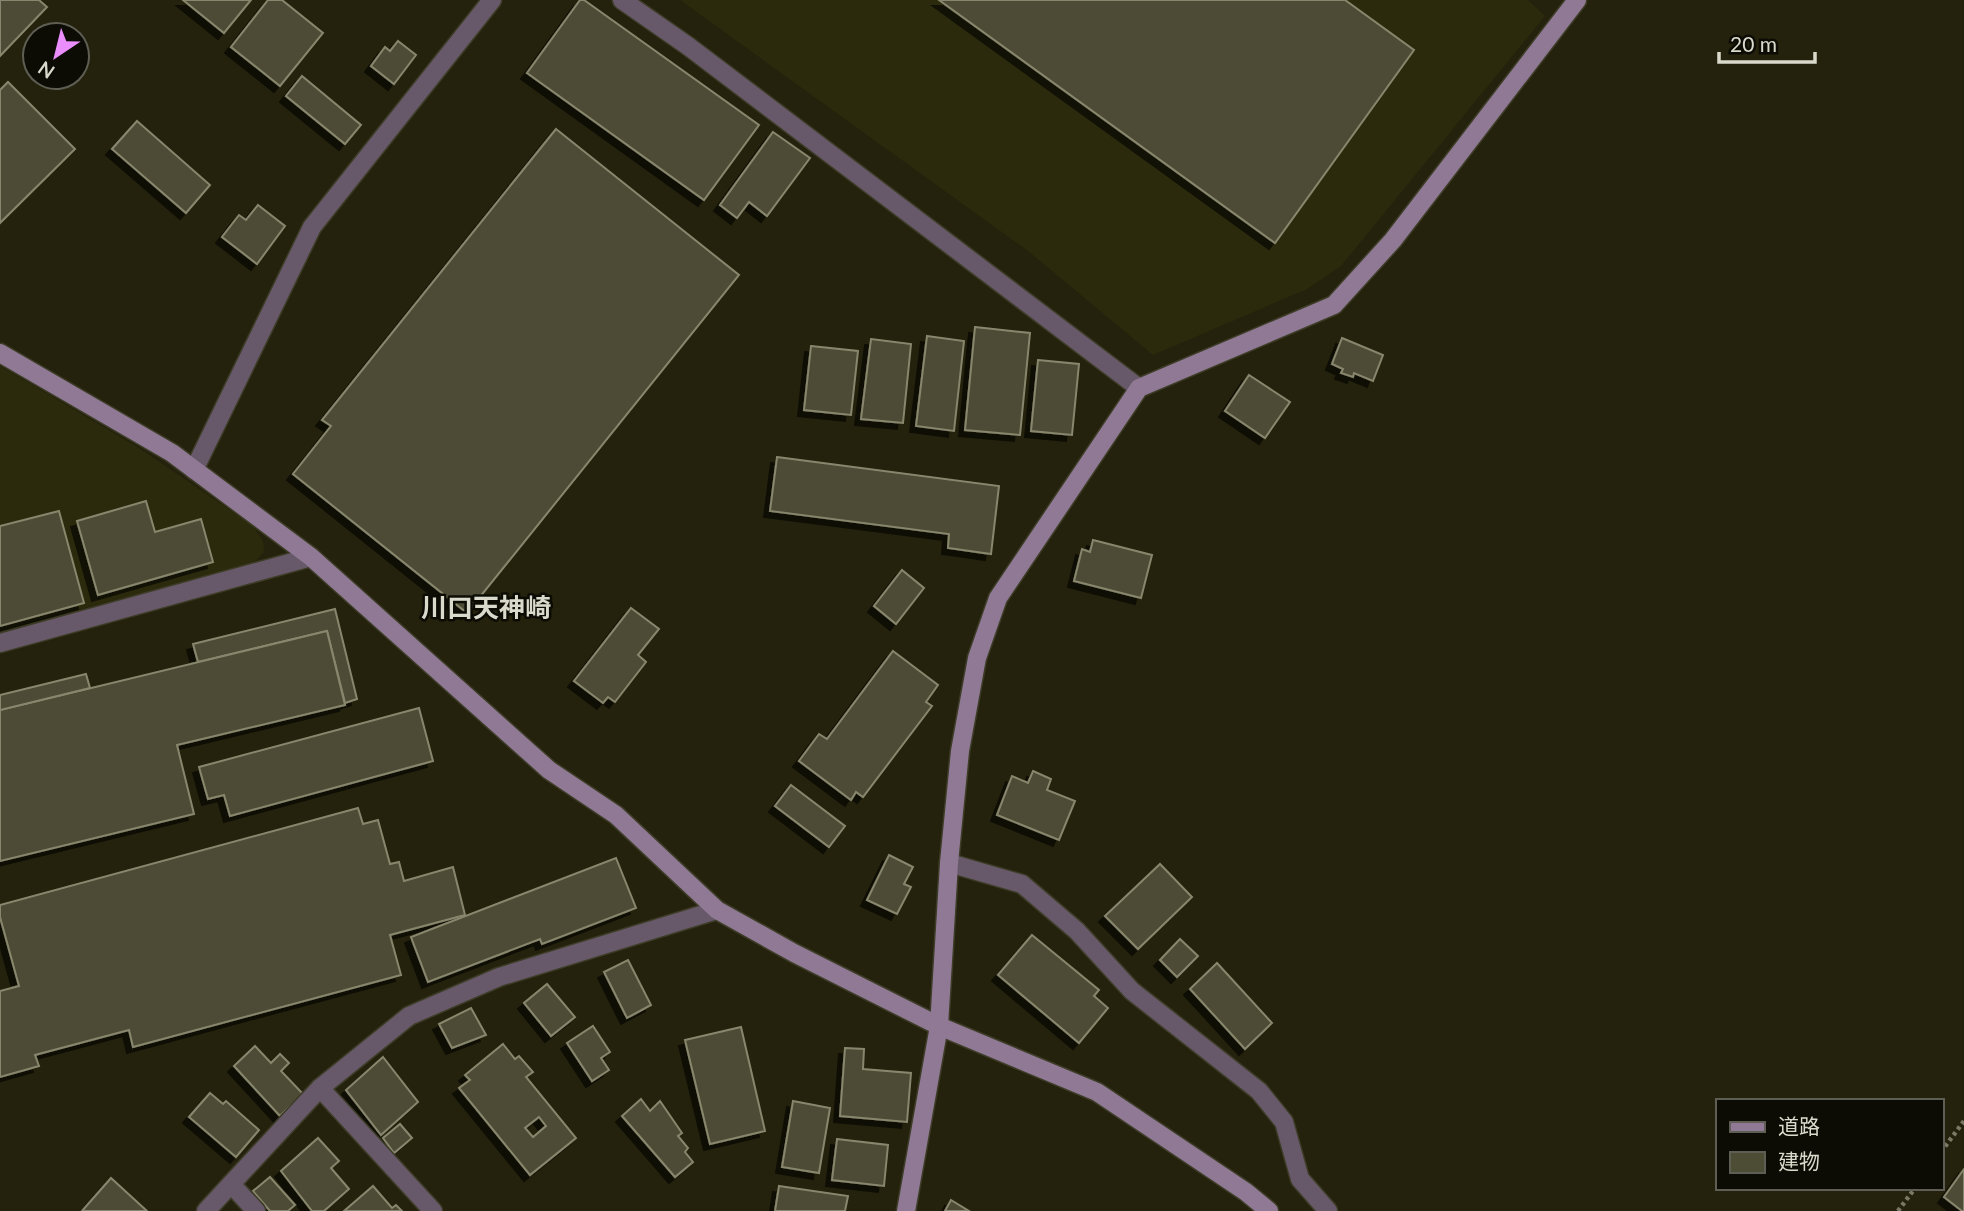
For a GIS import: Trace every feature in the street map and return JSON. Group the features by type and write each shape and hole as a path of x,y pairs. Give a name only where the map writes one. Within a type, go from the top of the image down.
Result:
{"street":[{"path":"194,470 312,227 492,0"},
{"path":"622,0 688,46 1139,388"},
{"path":"905,1211 939,1026 949,863 960,751 977,658 998,598 1139,388 1334,305 1393,240 1577,0"},
{"path":"0,353 172,453 311,557 550,770 616,815 717,909 794,953 939,1026 1097,1092 1247,1192 1269,1211"},
{"path":"0,643 311,557"},
{"path":"949,863 1023,884 1077,931 1132,991 1259,1091 1284,1122 1300,1179 1328,1211"},
{"path":"206,1211 320,1088 409,1016 499,977 717,909"},
{"path":"320,1088 433,1211"},
{"path":"231,1184 256,1211"}],"path":[{"path":"1943,1149 1964,1121"},
{"path":"1898,1211 1914,1190"}],"shaded area":[{"path":"680,0 1528,0 1545,16 1341,266 1307,289 1153,355 1028,251"},
{"path":"0,366 139,448 252,525 263,541 264,552 253,564 0,630"}],"building":[{"path":"0,0 39,0 47,7 34,21 21,21 21,34 0,56"},
{"path":"183,0 251,0 224,33"},
{"path":"268,0 282,0 323,33 280,86 231,47"},
{"path":"580,0 584,0 759,125 704,200 527,73"},
{"path":"939,0 1345,0 1414,50 1275,243"},
{"path":"398,41 416,55 394,84 371,66 385,47 390,51"},
{"path":"302,76 361,125 345,144 286,96"},
{"path":"8,82 75,149 0,223 0,90"},
{"path":"137,121 210,185 186,213 112,149"},
{"path":"556,129 739,275 467,613 293,474 331,426 322,420"},
{"path":"773,132 810,158 767,216 749,202 737,218 720,205"},
{"path":"258,205 285,226 257,264 222,237 239,215 246,220"},
{"path":"975,327 1030,333 1020,435 965,430"},
{"path":"927,336 964,341 954,431 916,426"},
{"path":"1342,338 1383,355 1373,381 1354,373 1353,377 1341,373 1343,369 1332,364"},
{"path":"871,339 911,344 903,423 861,419"},
{"path":"811,346 858,351 851,415 804,410"},
{"path":"1038,360 1079,364 1072,435 1031,431"},
{"path":"1249,375 1290,402 1265,438 1225,411"},
{"path":"777,457 999,486 991,554 948,548 949,534 770,511"},
{"path":"146,501 155,532 201,519 213,562 98,595 77,521"},
{"path":"59,511 84,603 0,626 0,526"},
{"path":"1093,540 1152,555 1141,598 1074,581 1082,549 1090,552"},
{"path":"902,570 924,588 896,624 874,606"},
{"path":"631,608 659,629 638,655 646,662 615,702 608,697 603,703 574,681"},
{"path":"335,609 357,699 345,703 327,631 198,662 193,644"},
{"path":"327,631 345,705 177,745 194,814 0,861 0,710"},
{"path":"893,651 938,685 926,702 932,706 863,797 856,792 851,800 799,761 819,734 827,739"},
{"path":"86,674 90,688 0,710 0,695"},
{"path":"419,708 433,761 230,816 224,795 208,799 199,767"},
{"path":"1033,771 1051,779 1047,790 1075,801 1059,840 997,815 1012,776 1028,783"},
{"path":"791,785 845,826 829,847 775,806"},
{"path":"358,808 363,824 378,820 390,864 399,862 404,881 453,867 465,915 390,935 401,975 133,1047 129,1030 35,1055 39,1066 0,1077 0,991 19,986 0,917 0,905"},
{"path":"889,855 913,867 904,884 911,887 897,914 867,900"},
{"path":"616,858 636,908 542,944 540,939 428,982 411,937"},
{"path":"1160,864 1192,897 1138,949 1105,916"},
{"path":"1032,935 1099,990 1094,996 1108,1008 1079,1043 998,975"},
{"path":"1180,939 1198,956 1177,977 1160,960"},
{"path":"628,960 651,1005 627,1018 604,972"},
{"path":"1217,963 1272,1023 1245,1049 1190,989"},
{"path":"547,984 575,1017 551,1036 524,1003"},
{"path":"471,1008 486,1035 452,1048 439,1024"},
{"path":"593,1026 610,1052 601,1058 609,1070 592,1081 567,1043"},
{"path":"741,1027 765,1131 710,1144 685,1040"},
{"path":"503,1044 515,1059 519,1056 533,1072 526,1077 576,1138 530,1175 459,1088 470,1080 465,1075","holes":["539,1117 546,1126 533,1137 525,1128"]},
{"path":"255,1046 271,1063 280,1054 289,1063 281,1071 303,1094 280,1116 234,1066"},
{"path":"845,1048 864,1049 863,1069 911,1073 907,1122 840,1116"},
{"path":"383,1057 418,1102 381,1135 346,1090"},
{"path":"210,1093 223,1104 226,1101 259,1130 236,1157 189,1117"},
{"path":"641,1099 650,1111 660,1101 682,1133 678,1136 688,1148 685,1152 693,1162 675,1177 622,1116"},
{"path":"793,1101 830,1108 819,1173 782,1167"},
{"path":"400,1124 412,1138 394,1153 383,1138"},
{"path":"318,1138 339,1161 331,1168 349,1189 324,1211 312,1211 281,1171"},
{"path":"837,1139 888,1145 884,1186 832,1180"},
{"path":"1964,1169 1964,1211 1962,1211 1944,1197"},
{"path":"270,1177 295,1205 288,1211 270,1211 253,1191"},
{"path":"111,1178 147,1211 82,1211"},
{"path":"373,1186 392,1208 396,1205 402,1211 344,1211"},
{"path":"779,1186 848,1196 845,1211 775,1211"},
{"path":"951,1200 969,1211 945,1211"}],"district":[{"name":"川口天神崎","path":"486,607"}]}
